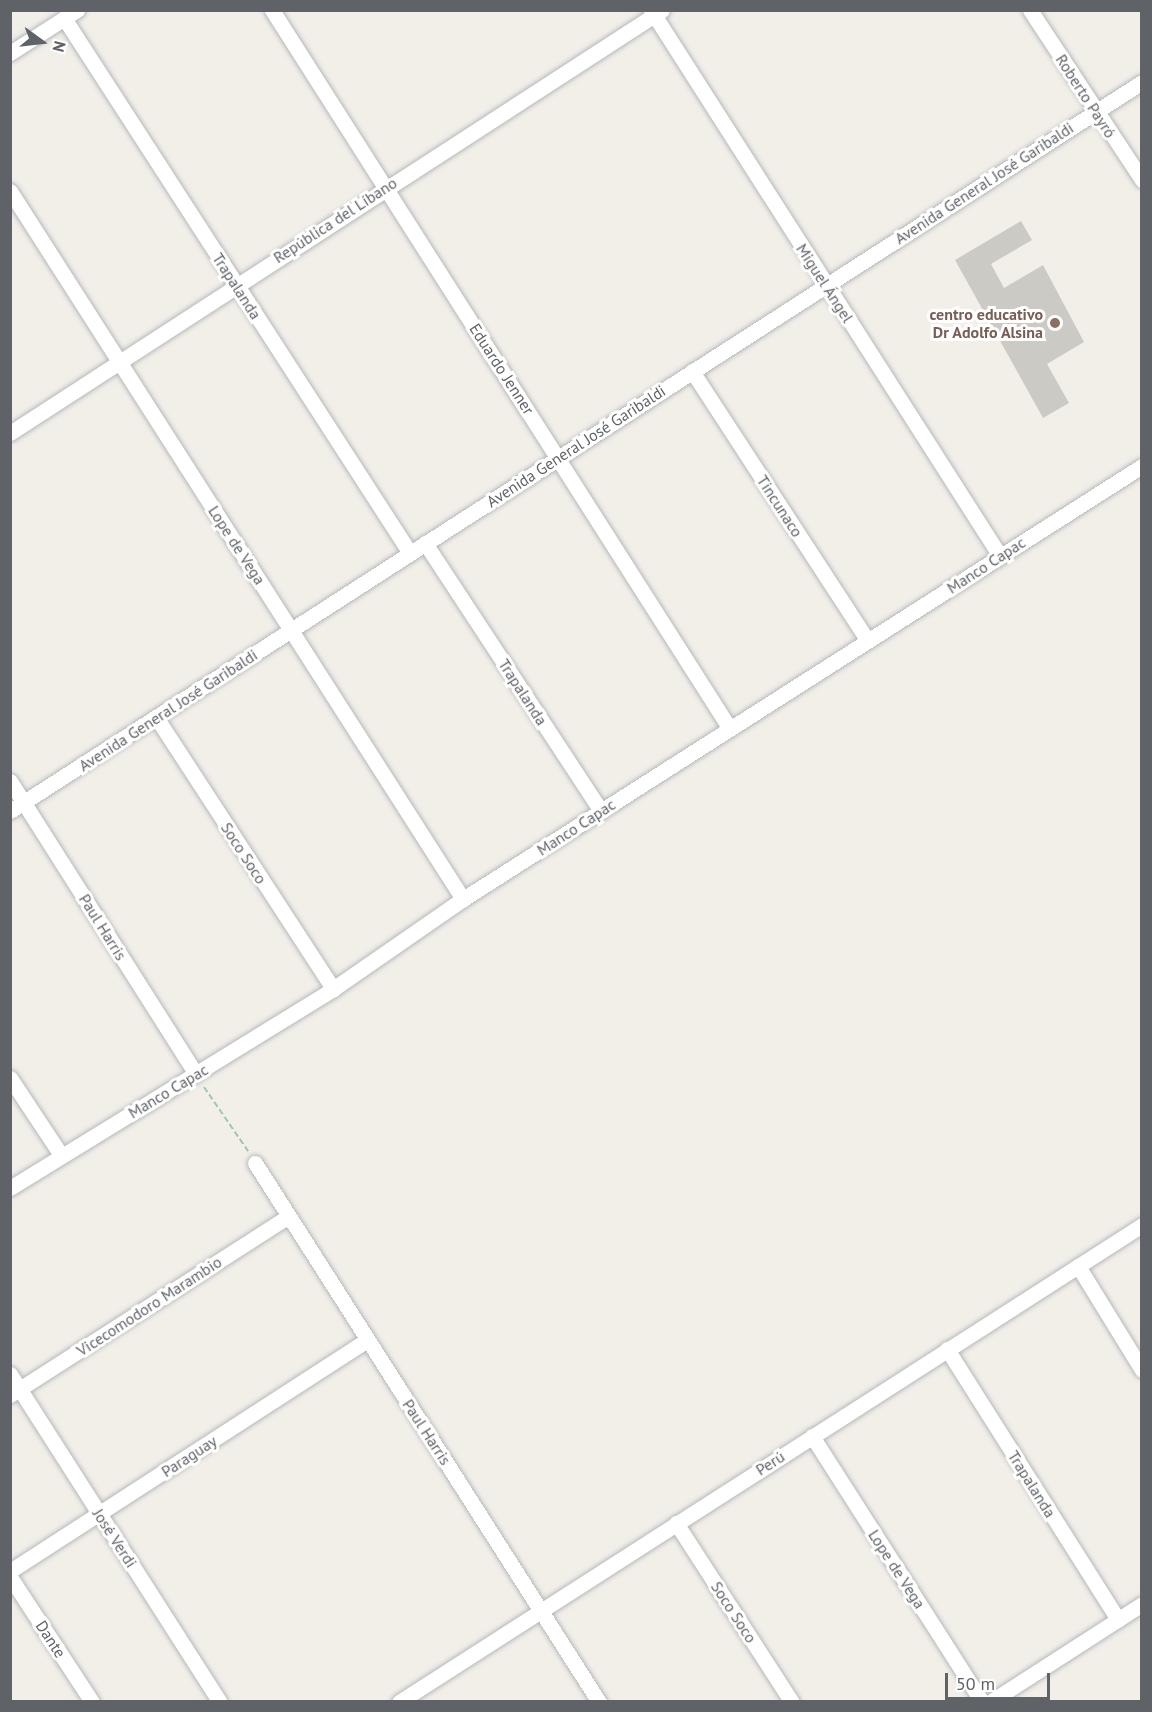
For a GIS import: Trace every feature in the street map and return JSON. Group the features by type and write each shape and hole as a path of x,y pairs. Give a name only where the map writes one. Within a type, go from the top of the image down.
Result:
{"street":[{"name":"Eduardo Jenner","path":"272,10 560,457 730,729"},
{"name":"Roberto Payró","path":"1030,10 1142,180"},
{"name":"República del Líbano","path":"10,433 236,283 656,12"},
{"name":"Miguel Ángel","path":"656,12 826,285 1000,556"},
{"path":"10,53 71,14"},
{"name":"Trapalanda","path":"71,14 236,283 410,554"},
{"name":"Avenida General José Garibaldi","path":"10,811 1142,82"},
{"name":"Lope de Vega","path":"10,191 463,899"},
{"name":"Tincunaco","path":"692,371 867,641"},
{"name":"Manco Capac","path":"10,1188 333,989 463,899 1142,466"},
{"name":"Trapalanda","path":"425,543 601,811"},
{"name":"Soco Soco","path":"156,717 333,989"},
{"name":"Paul Harris","path":"10,781 196,1074"},
{"path":"10,1078 61,1155"},
{"name":"Paul Harris","path":"255,1163 287,1217 599,1701"},
{"name":"Vicecomodoro Marambio","path":"15,1392 287,1217"},
{"name":"Perú","path":"399,1701 1142,1225"},
{"path":"1078,1266 1142,1370"},
{"name":"Paraguay","path":"10,1571 367,1340"},
{"name":"Trapalanda","path":"947,1349 1118,1619"},
{"name":"José Verdi","path":"10,1374 15,1392 100,1513 220,1701"},
{"name":"Lope de Vega","path":"812,1436 982,1701"},
{"name":"Soco Soco","path":"676,1523 792,1701"},
{"name":"Dante","path":"10,1577 92,1701"},
{"path":"990,1701 1142,1604"}],"path":[{"path":"196,1074 255,1163"}],"building":[{"name":"centro educativo Dr Adolfo Alsina","path":"1021,221 1032,240 991,264 1004,288 1043,265 1084,342 1047,364 1069,403 1043,418 955,260"}],"place":[{"name":"centro educativo Dr Adolfo Alsina","path":"1055,323"}]}
